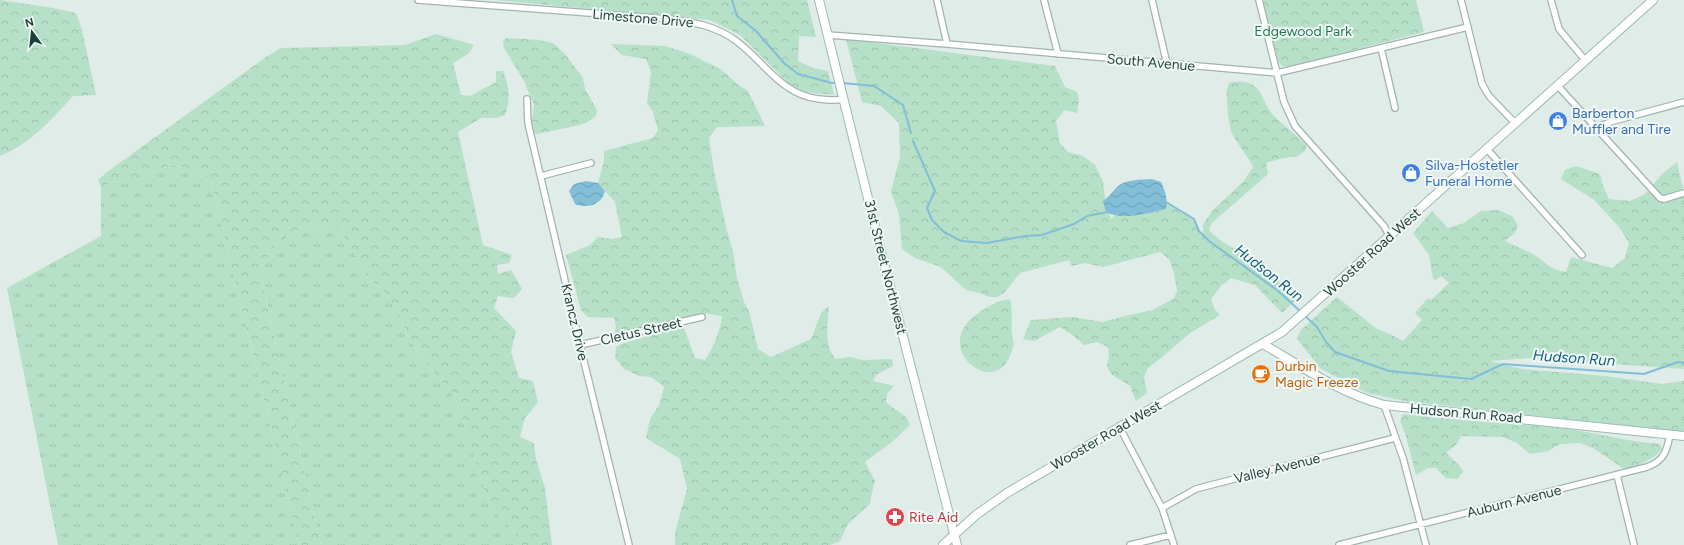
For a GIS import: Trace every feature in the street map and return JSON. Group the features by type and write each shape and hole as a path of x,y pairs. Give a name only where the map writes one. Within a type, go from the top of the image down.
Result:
{"main road":[{"name":"31st Street Northwest","path":"819,0 957,545"},
{"name":"Wooster Road West","path":"943,545 954,534 991,504 1119,426 1263,344 1294,322 1390,237 1556,85 1653,0"},
{"name":"Hudson Run Road","path":"1263,344 1310,373 1363,398 1384,405 1684,436"}],"street":[{"name":"Limestone Drive","path":"418,0 668,19 700,23 735,40 783,84 796,93 812,98 827,100 843,99"},
{"path":"937,0 947,44"},
{"path":"1044,0 1058,54"},
{"path":"1152,0 1167,64"},
{"path":"1259,0 1287,110 1295,126 1384,226 1390,237"},
{"path":"1461,0 1485,90 1515,123"},
{"path":"1551,0 1559,29 1585,60"},
{"name":"South Avenue","path":"828,35 1277,73 1468,27"},
{"path":"1381,48 1395,108"},
{"path":"1556,85 1660,198 1664,199 1684,193"},
{"name":"Krancz Drive","path":"527,99 528,123 629,545"},
{"path":"1596,128 1610,122 1684,102"},
{"path":"1487,149 1582,255"},
{"path":"541,176 591,163"},
{"name":"Cletus Street","path":"580,345 702,317"},
{"path":"1384,405 1403,458 1426,545"},
{"path":"1119,426 1162,508 1174,545"},
{"name":"Auburn Avenue","path":"1339,545 1647,467 1658,462 1665,454 1670,434"},
{"name":"Valley Avenue","path":"1162,508 1196,489 1396,438"},
{"path":"1617,475 1634,545"},
{"path":"1130,545 1172,535"}],"green space":[{"path":"0,0 76,13 82,30 96,95 73,96 40,130 21,145 0,156"},
{"path":"495,0 807,0 816,37 799,36 798,61 813,68 828,71 834,95 805,92 790,85 740,35 710,20"},
{"name":"Edgewood Park","path":"1263,0 1416,0 1424,32 1291,66 1282,66 1278,61"},
{"path":"436,34 474,45 468,54 453,63 461,95 470,96 496,82 496,71 503,71 507,82 509,98 505,115 496,118 481,118 458,132 483,245 512,255 509,263 497,265 498,274 511,270 522,289 514,298 498,296 494,308 516,331 511,352 519,378 533,381 538,402 525,418 520,437 534,443 536,459 545,488 552,545 522,545 512,528 490,507 455,397 419,355 406,332 400,315 384,292 366,275 349,243 336,228 302,227 274,246 262,267 264,291 321,545 299,545 210,177 197,171 173,165 101,187 98,180 266,57 281,48 405,45"},
{"path":"507,38 539,40 553,43 565,54 583,78 585,89 597,110 596,116 588,122 580,125 537,134 533,133 532,120 534,105 524,81 504,48 503,41"},
{"path":"846,39 1055,66 1065,87 1077,92 1079,99 1077,113 1064,110 1056,121 1060,143 1068,152 1083,156 1095,165 1103,181 1106,206 1111,219 1118,212 1164,201 1194,219 1199,231 1203,233 1203,224 1214,209 1244,181 1253,167 1231,130 1228,112 1227,88 1230,82 1249,83 1255,86 1259,90 1274,116 1306,145 1306,150 1298,156 1266,163 1268,174 1212,223 1209,230 1226,244 1263,267 1297,299 1282,313 1255,285 1231,278 1221,286 1211,299 1214,308 1220,315 1190,333 1148,368 1144,377 1147,393 1136,401 1130,386 1111,374 1107,366 1109,355 1108,347 1097,342 1084,345 1060,327 1034,341 1023,339 1031,320 1072,317 1103,322 1153,310 1174,298 1177,291 1174,273 1169,259 1160,252 1103,267 1085,263 1071,266 1069,260 1020,273 1004,293 997,297 989,297 966,290 941,267 915,258 902,249 899,214 891,191 900,157 899,123 881,106 862,102"},
{"path":"611,44 665,46 690,54 722,70 737,84 748,91 765,126 717,127 709,138 714,171 727,231 733,251 737,278 744,302 749,311 758,349 771,357 811,339 821,313 829,306 827,334 829,348 836,359 850,357 863,360 892,359 893,366 876,375 873,381 894,386 887,394 886,402 903,414 910,425 893,441 865,462 875,481 870,504 848,524 840,541 830,545 675,545 675,533 687,489 680,459 646,438 650,419 659,405 664,387 651,377 639,376 624,369 615,358 616,347 669,328 683,325 695,358 705,360 716,339 722,316 703,313 702,317 614,337 616,326 614,318 588,317 581,310 566,255 590,245 598,237 612,239 622,237 615,202 598,183 604,161 604,151 653,138 658,130 653,112 647,103 651,72 646,59 622,55"},
{"path":"1677,162 1684,192 1684,369 1528,358 1490,361 1522,369 1606,376 1662,384 1684,381 1684,432 1405,401 1367,393 1321,369 1297,339 1300,331 1337,297 1377,329 1403,341 1422,320 1415,313 1428,298 1431,300 1449,283 1441,276 1436,280 1433,279 1429,255 1413,233 1432,211 1448,228 1464,223 1481,211 1498,210 1512,216 1518,225 1515,233 1505,241 1531,253 1555,269 1566,272 1571,257 1612,268 1625,258 1629,243 1619,227 1594,200 1561,179 1565,170 1576,166 1600,174 1603,186 1609,199 1630,201 1645,194 1662,174"},
{"path":"173,165 197,171 210,177 299,545 58,545 7,288 101,236 101,187"},
{"path":"302,227 336,228 349,243 366,275 384,292 400,315 406,332 419,355 455,397 490,507 512,528 522,545 321,545 264,291 262,267 274,246"},
{"path":"1010,299 1014,344 1007,361 1004,366 995,371 984,371 974,367 966,360 961,349 960,338 965,326 977,314 985,309"},
{"path":"1403,414 1567,429 1660,444 1662,449 1650,460 1624,469 1593,448 1579,443 1560,444 1548,451 1530,454 1517,443 1503,437 1461,436 1457,444 1446,453 1463,471 1458,479 1446,478 1436,468 1428,468 1416,475 1405,433 1400,421"}],"water":[{"path":"1152,179 1161,182 1165,192 1167,205 1166,209 1128,216 1113,215 1106,212 1103,201 1120,184 1133,180"},
{"path":"586,181 598,183 605,191 603,196 601,200 593,205 584,206 575,204 569,191 574,184"}],"waterway":[{"name":"Hudson Run","path":"732,0 737,16 756,31 784,63 798,74 832,83 838,83"},
{"name":"Hudson Run","path":"843,83 874,86 903,105 911,133"},
{"name":"Hudson Run","path":"913,141 935,191 927,208 932,220 944,232 961,241 987,243 1025,236 1042,235 1074,224 1087,216 1108,212"},
{"name":"Hudson Run","path":"1166,202 1194,219 1199,231 1209,241 1277,290 1301,312"},
{"name":"Hudson Run","path":"1304,315 1317,327 1326,342 1335,352 1389,371 1471,379 1503,364 1644,374 1678,362 1684,363"}],"place":[{"name":"Barberton Muffler and Tire","path":"1558,121"},
{"name":"Silva-Hostetler Funeral Home","path":"1411,173"},
{"name":"Durbin Magic Freeze","path":"1261,374"},
{"name":"Rite Aid","path":"895,517"}]}
